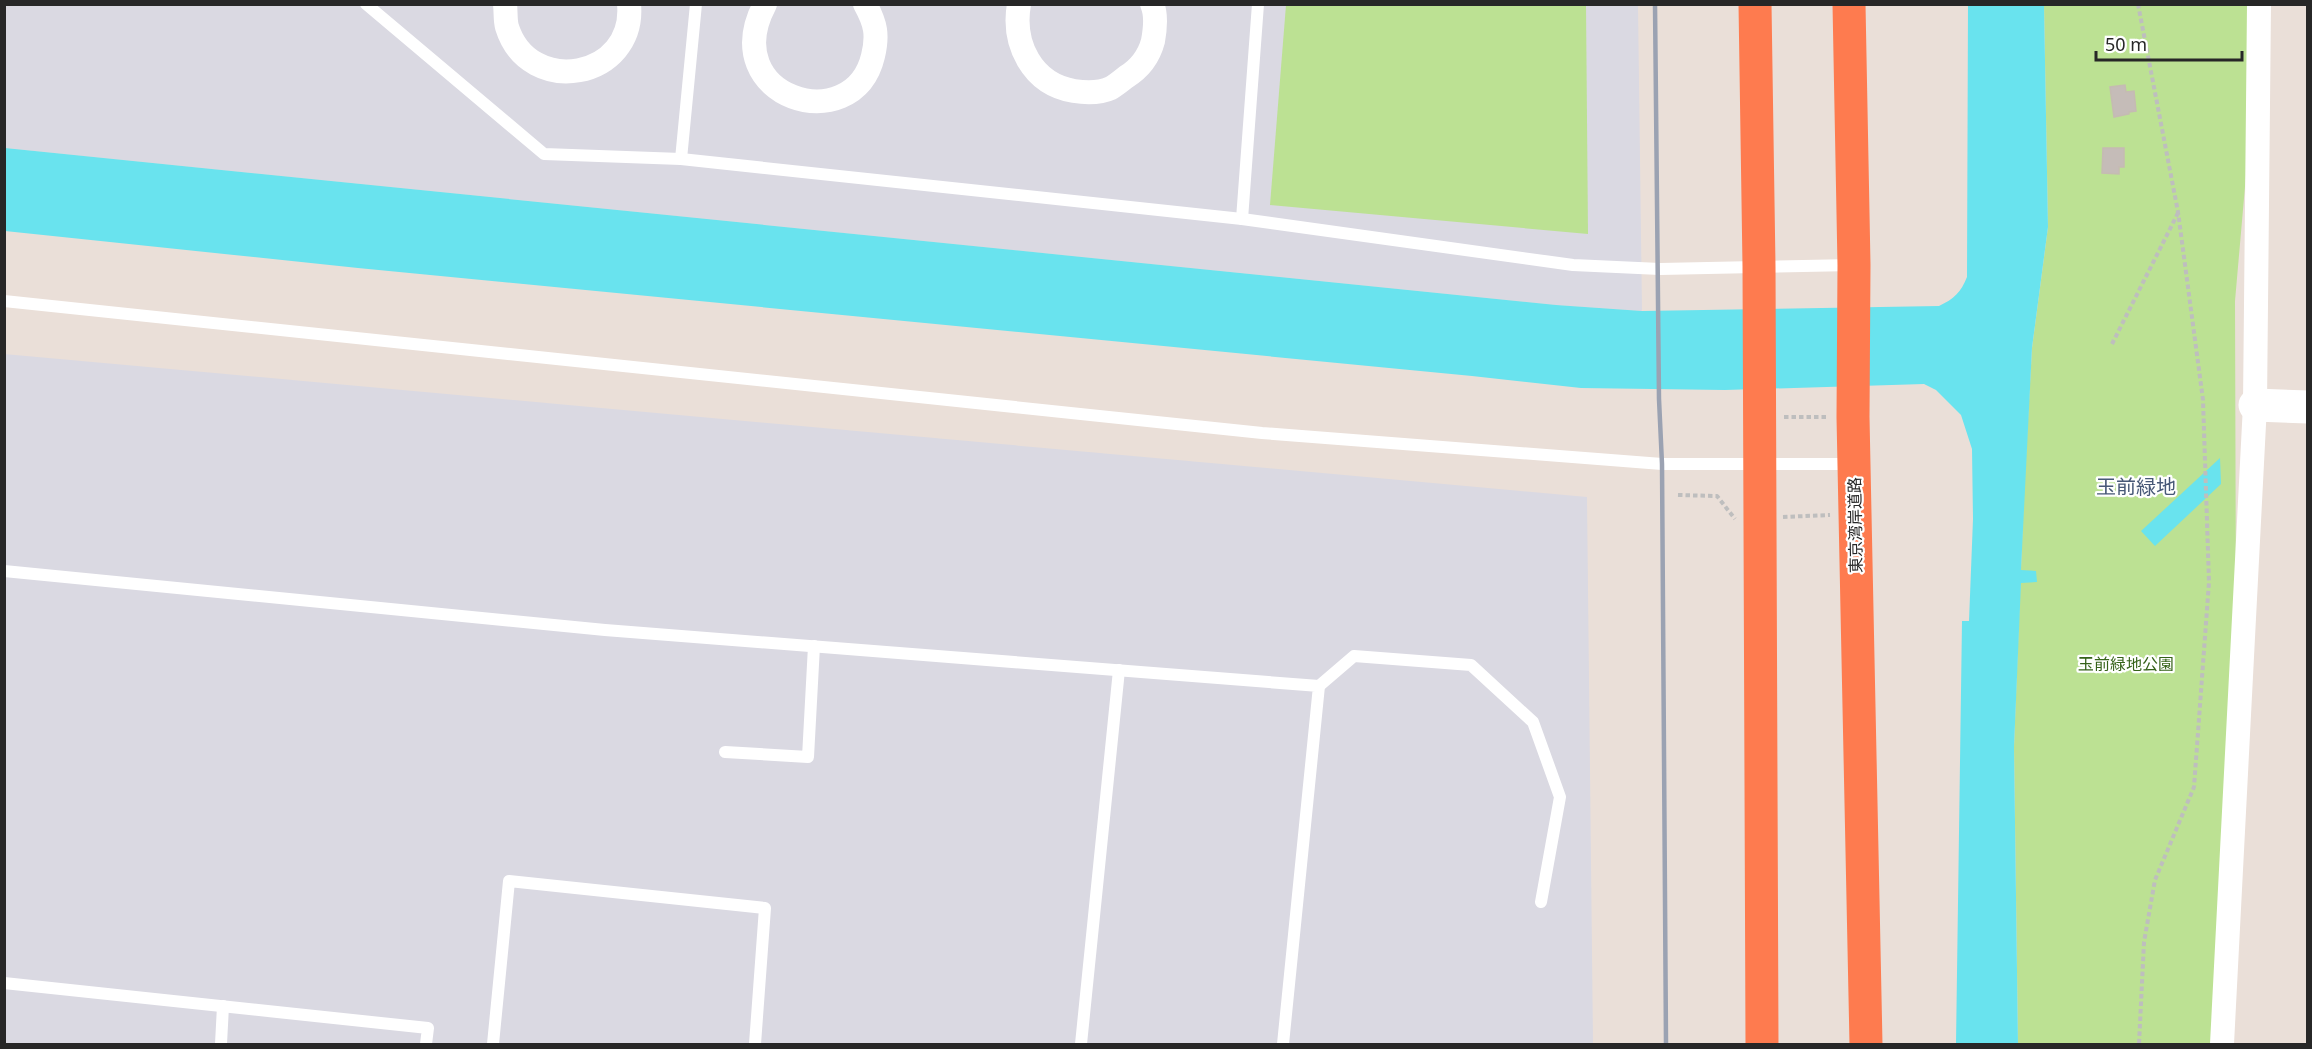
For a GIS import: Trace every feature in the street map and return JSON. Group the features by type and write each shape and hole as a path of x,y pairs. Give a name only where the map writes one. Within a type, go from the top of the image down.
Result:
{"highway":[{"path":"1755,4 1759,464 1748,519 1762,1044"},
{"name":"東京湾岸道路","path":"1849,4 1854,265 1852,417 1866,1044"}],"street":[{"path":"505,4 507,26 515,46 538,66 558,72 580,72 596,66 613,53 625,35 629,4"},
{"path":"765,4 757,21 753,42 757,64 769,82 786,95 797,100 819,102 840,97 857,86 870,69 877,39 872,18 865,4"},
{"path":"1019,4 1016,30 1020,47 1033,68 1051,84 1063,89 1086,93 1110,88 1137,70 1150,50 1155,32 1152,4"},
{"path":"2222,1044 2255,405 2259,4"},
{"path":"2255,405 2307,407"}],"lane":[{"path":"366,4 544,154 681,159 1242,219 1573,265 1659,269 1854,265"},
{"path":"681,159 696,4"},
{"path":"1242,219 1258,4"},
{"path":"4,301 1262,433 1662,464 1853,464"},
{"path":"4,571 605,630 1319,686"},
{"path":"725,752 808,757 814,646"},
{"path":"1283,1044 1319,686 1354,656 1471,666 1533,722 1560,797 1541,902"},
{"path":"1081,1044 1119,670"},
{"path":"494,1044 509,880 765,908 755,1044"},
{"path":"4,983 428,1028 426,1044"},
{"path":"221,1044 223,1006"}],"path":[{"path":"2138,4 2178,212 2203,400 2209,582 2194,787 2155,880 2144,942 2139,1044"},
{"path":"2112,344 2178,212"},
{"path":"1759,417 1852,417"},
{"path":"1748,519 1855,514"}],"shaded area":[{"path":"4,5 1638,5 1642,311 1556,305 5,148"},
{"path":"4,354 1587,497 1593,1044 5,1044"}],"green space":[{"path":"1286,5 1586,5 1588,234 1270,205"},
{"name":"玉前緑地公園","path":"2044,5 2252,5 2249,141 2235,301 2236,626 2216,1044 2018,1044 2014,747 2032,348 2048,227"}],"water":[{"path":"1968,5 2044,5 2048,227 2032,348 2021,570 2036,571 2037,582 2021,583 2014,747 2018,1044 1956,1044 1962,621 1969,621 1973,519 1972,449 1961,415 1936,390 1924,384 1725,390 1581,388 358,268 5,231 5,148 1556,305 1642,311 1939,306 1956,294 1967,277"},
{"path":"2220,458 2221,484 2155,546 2141,531"}],"building":[{"path":"2125,85 2126,92 2134,91 2136,111 2114,117 2110,87"},
{"path":"2103,148 2124,148 2124,167 2119,167 2119,174 2102,173"}],"railway":[{"path":"1655,4 1659,399 1662,464 1666,1044"}],"district":[{"name":"玉前緑地","path":"2136,487"}]}
